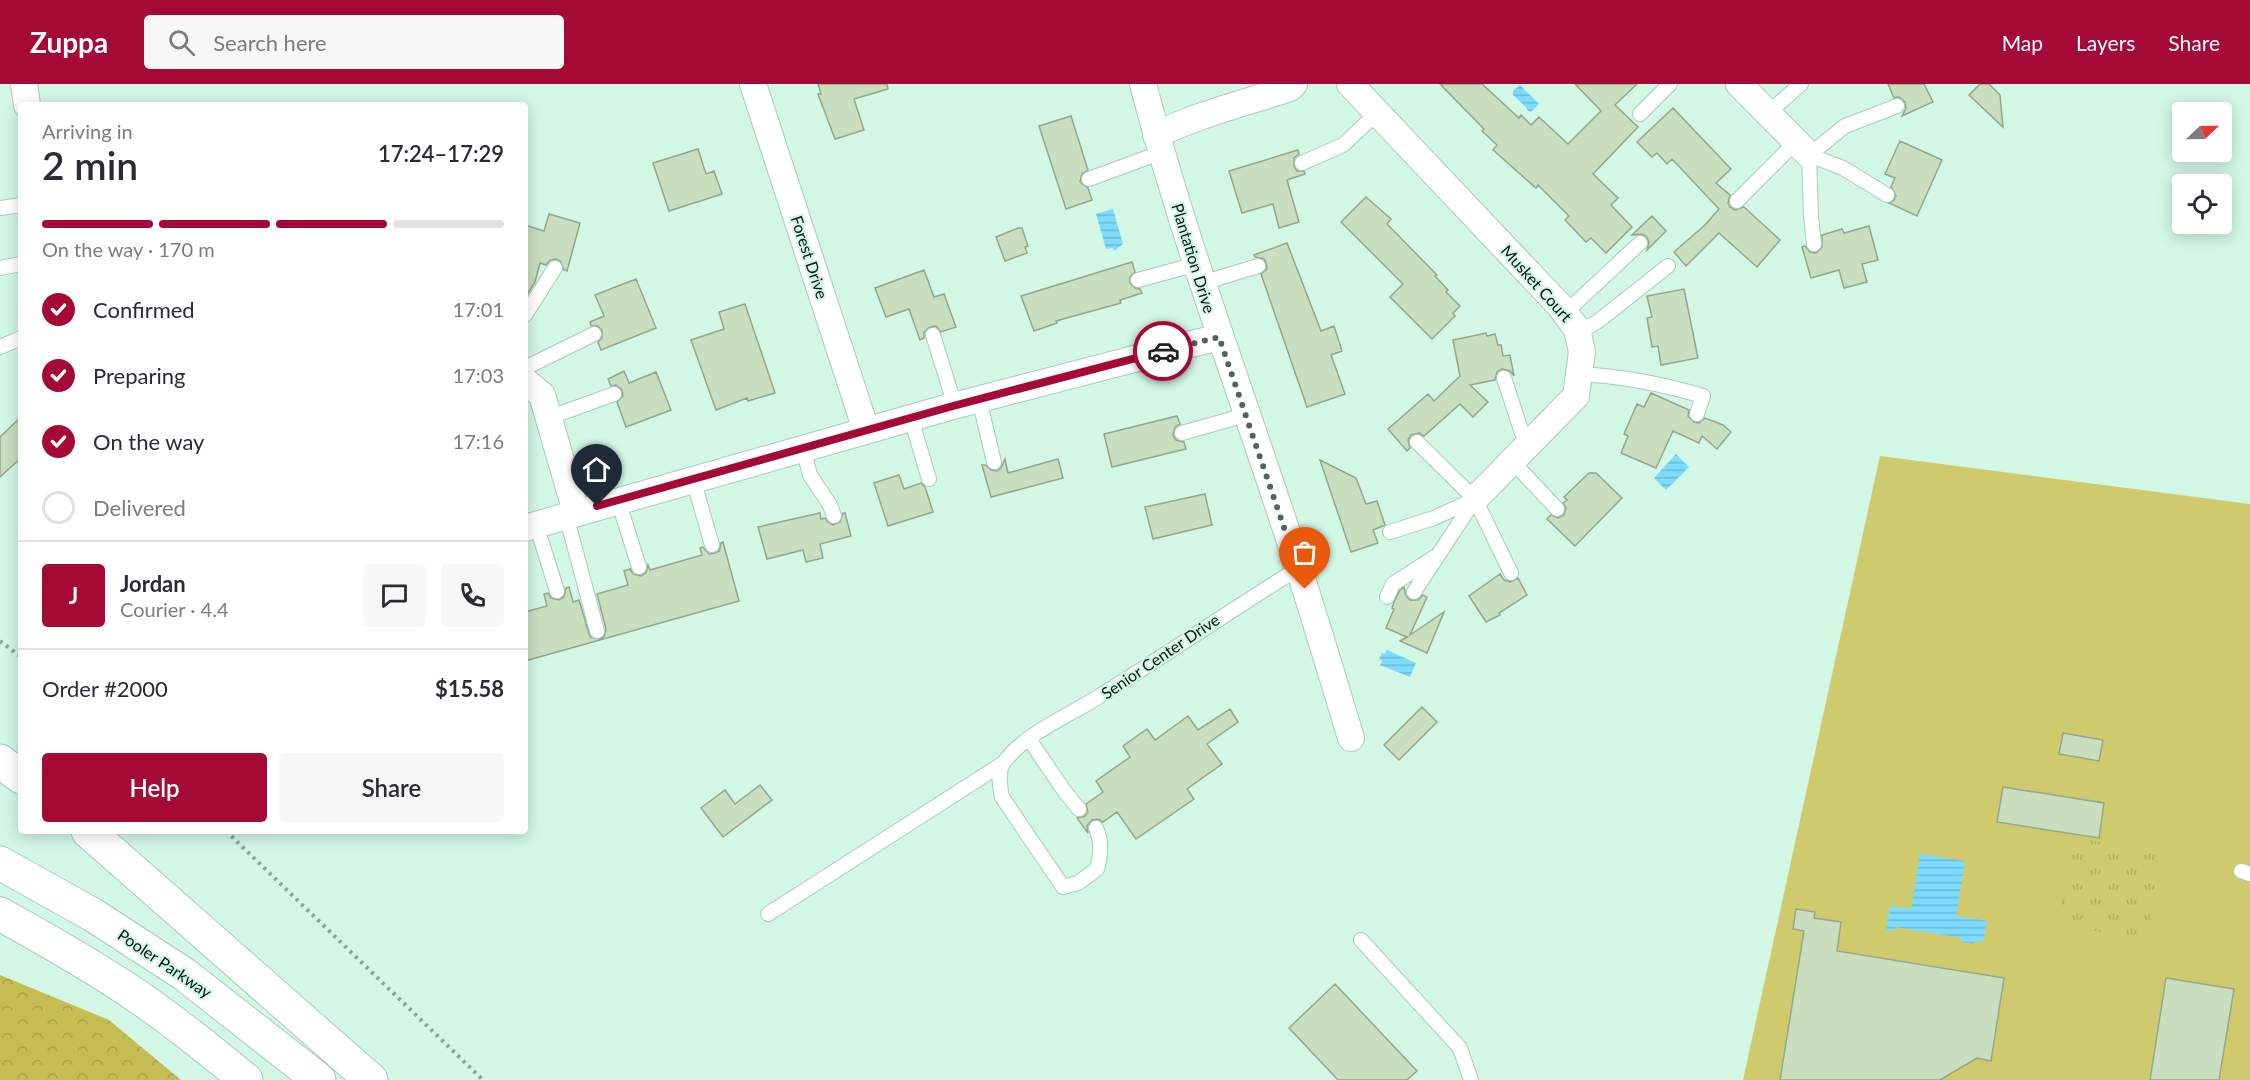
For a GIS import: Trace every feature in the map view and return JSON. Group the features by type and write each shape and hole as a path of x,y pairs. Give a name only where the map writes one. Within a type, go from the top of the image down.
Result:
{"main road":[{"path":"0,761 18,775"},
{"path":"91,834 371,1080"},
{"name":"Pooler Parkway","path":"0,863 93,915 184,974 319,1080"},
{"path":"0,914 98,970 178,1026 246,1080"}],"street":[{"path":"24,84 27,102"},
{"name":"Forest Drive","path":"753,84 866,430"},
{"name":"Plantation Drive","path":"1143,84 1219,337 1299,568 1351,738"},
{"path":"1159,143 1188,119 1290,88 1294,84"},
{"name":"Musket Court","path":"1350,84 1571,323 1582,352 1576,396 1475,499"},
{"path":"1740,84 1803,148"},
{"path":"531,526 866,430 1219,337"},
{"path":"528,384 542,396 571,514"}],"lane":[{"path":"1640,114 1670,84"},
{"path":"1768,113 1801,84"},
{"path":"1737,201 1803,148 1845,126 1898,106"},
{"path":"1302,163 1343,145 1377,113"},
{"path":"1089,179 1159,143"},
{"path":"1803,148 1843,168 1887,195"},
{"path":"1803,148 1814,244"},
{"path":"0,208 18,205"},
{"path":"1571,323 1640,243"},
{"path":"0,268 18,265"},
{"path":"1138,280 1258,266"},
{"path":"1571,323 1597,322 1668,266"},
{"path":"528,310 555,268"},
{"path":"528,367 594,334"},
{"path":"933,335 955,406"},
{"path":"0,347 18,339"},
{"path":"1579,374 1616,376 1656,383 1703,396 1697,414"},
{"path":"1504,378 1522,434 1530,442"},
{"path":"548,418 614,394"},
{"path":"979,399 994,462"},
{"path":"1182,433 1246,415"},
{"path":"911,418 929,479"},
{"path":"1417,442 1475,499 1511,573"},
{"path":"803,448 810,475 830,505 834,516"},
{"path":"1512,461 1557,509"},
{"path":"693,479 712,545"},
{"path":"1390,532 1434,518 1475,499"},
{"path":"1414,592 1475,499"},
{"path":"618,500 639,567"},
{"path":"571,514 597,631"},
{"path":"531,526 557,591"},
{"path":"1387,597 1393,584 1439,554"},
{"name":"Senior Center Drive","path":"768,914 1002,764 1025,742 1299,568"},
{"path":"1025,742 1079,809"},
{"path":"1002,764 999,782 1002,797 1064,886 1078,883 1098,869 1101,854 1096,828"},
{"path":"1361,940 1460,1048 1471,1080"}],"path":[{"path":"0,641 18,655"},
{"path":"229,834 483,1080"}],"green space":[{"path":"1880,456 2250,504 2250,1080 1743,1080"},
{"path":"2073,838 2160,850 2147,942 2058,923"},
{"path":"0,975 109,1020 181,1080 0,1080"}],"water":[{"path":"1520,85 1539,104 1531,112 1513,95 1513,91"},
{"path":"1113,209 1123,244 1114,251 1113,248 1106,249 1096,214"},
{"path":"1676,454 1689,467 1666,490 1654,478"},
{"path":"1387,650 1416,663 1410,677 1380,665 1382,661 1379,659"},
{"path":"1920,854 1965,861 1956,916 1987,921 1983,942 1974,941 1974,944 1961,942 1962,938 1895,927 1895,931 1886,930 1890,906 1911,909"}],"building":[{"path":"818,84 887,84 888,89 854,99 864,130 835,139 818,94 821,94"},
{"path":"1440,84 1482,84 1519,118 1521,115 1531,125 1539,117 1568,144 1601,111 1575,84 1637,84 1615,105 1638,127 1593,174 1618,198 1611,205 1632,227 1606,253 1591,238 1586,242 1565,220 1569,216 1538,185 1536,188 1493,150 1497,145"},
{"path":"1888,84 1924,84 1933,102 1902,116 1906,108 1905,102 1899,97 1894,98"},
{"path":"1980,84 1989,84 2000,95 2003,127 1969,95"},
{"path":"1673,108 1731,169 1716,183 1730,195 1728,203 1730,207 1735,210 1744,207 1780,240 1757,267 1719,233 1686,266 1674,252 1705,225 1719,209 1672,159 1667,164 1657,153 1652,157 1637,142"},
{"path":"1071,116 1088,170 1082,174 1080,182 1088,188 1092,200 1066,209 1039,126"},
{"path":"1900,141 1942,160 1917,216 1889,203 1896,196 1891,187 1895,178 1885,174"},
{"path":"698,149 706,174 714,171 722,194 669,211 653,163"},
{"path":"1298,150 1299,154 1294,158 1294,166 1297,171 1304,171 1305,174 1287,180 1299,222 1279,228 1273,204 1242,213 1229,171"},
{"path":"1366,197 1391,219 1387,224 1437,275 1435,276 1448,290 1446,292 1460,306 1453,313 1455,316 1432,339 1390,297 1403,284 1341,222"},
{"path":"549,214 580,223 567,271 556,259 550,260 546,265 540,263 535,282 528,293 528,226 544,231"},
{"path":"1652,216 1666,231 1647,250 1649,242 1646,236 1632,235"},
{"path":"1869,226 1878,260 1862,264 1867,282 1844,288 1839,270 1811,278 1802,247 1805,246 1810,252 1816,253 1822,247 1822,235 1842,229 1844,233"},
{"path":"1022,228 1028,246 1025,247 1027,253 1005,261 996,237"},
{"path":"1287,243 1321,331 1334,326 1342,351 1331,355 1345,394 1307,407 1261,274 1267,269 1266,263 1264,259 1254,255"},
{"path":"1132,262 1135,272 1130,277 1130,283 1142,293 1120,300 1121,303 1056,321 1057,323 1034,331 1021,296"},
{"path":"924,270 934,297 944,294 956,327 941,332 936,326 930,327 924,332 924,338 920,340 909,309 886,317 875,288"},
{"path":"636,279 656,328 601,350 598,342 602,338 602,331 598,326 591,326 590,322 604,316 595,295"},
{"path":"1684,289 1698,358 1661,365 1658,346 1652,347 1647,318 1652,317 1647,296"},
{"path":"745,304 775,393 748,401 747,398 716,410 691,340 724,329 719,312"},
{"path":"1486,333 1487,336 1495,334 1498,345 1501,345 1503,356 1510,355 1514,376 1510,371 1502,369 1497,372 1495,380 1470,385 1488,402 1473,417 1460,404 1424,436 1419,433 1411,435 1408,440 1410,448 1407,451 1388,429 1428,394 1434,401 1460,376 1453,340"},
{"path":"624,371 629,383 656,372 671,410 626,427 617,402 623,396 622,390 616,385 611,386 608,379"},
{"path":"1651,393 1689,410 1688,416 1694,422 1699,423 1705,418 1723,425 1731,432 1717,449 1702,436 1699,443 1673,431 1656,468 1621,453 1628,436 1624,434 1637,404 1644,407"},
{"path":"1177,416 1180,424 1175,427 1173,435 1176,440 1184,442 1186,449 1112,467 1104,434"},
{"path":"18,420 18,461 0,477 0,437"},
{"path":"1005,459 1008,473 1058,459 1063,478 991,497 982,465 997,471"},
{"path":"1320,460 1356,478 1366,504 1377,501 1385,525 1373,530 1378,543 1351,552"},
{"path":"1589,473 1596,473 1622,498 1575,546 1547,519 1551,515 1558,518 1564,515 1566,508 1563,503 1567,500 1564,497"},
{"path":"899,475 904,489 921,483 925,487 933,512 888,526 874,483"},
{"path":"1205,494 1212,525 1153,539 1145,507"},
{"path":"820,513 821,519 825,518 833,525 840,522 845,513 851,536 820,544 823,558 806,562 803,550 767,559 758,527"},
{"path":"723,542 739,601 528,660 528,611 547,606 544,594 548,593 551,598 559,600 564,597 566,588 569,587 573,602 579,600 590,637 600,639 604,637 606,629 597,594 628,585 624,571 630,569 633,574 641,576 646,573 648,565 650,570 702,555 700,548 703,547 709,554 715,553 719,551"},
{"path":"1500,574 1504,580 1510,582 1518,578 1527,595 1499,613 1500,615 1486,622 1469,596"},
{"path":"1404,587 1406,596 1410,600 1418,600 1423,595 1427,597 1410,635 1444,612 1427,653 1400,641 1407,637 1386,628 1394,609 1392,608 1394,602"},
{"path":"1422,707 1437,722 1399,760 1384,745"},
{"path":"1230,709 1238,722 1207,744 1222,764 1187,789 1194,799 1136,839 1117,812 1103,822 1098,819 1092,820 1087,826 1088,833 1077,818 1085,816 1088,812 1086,804 1103,792 1096,781 1130,757 1123,746 1147,729 1155,740 1188,716 1198,730"},
{"path":"2063,733 2103,740 2099,761 2059,754"},
{"path":"760,785 772,800 723,837 701,808 725,790 735,804"},
{"path":"2003,787 2104,803 2099,838 1997,822"},
{"path":"1796,909 1815,912 1814,918 1841,922 1837,951 2004,978 1991,1061 1977,1058 1940,1080 1780,1080 1804,931 1793,929"},
{"path":"2166,978 2234,989 2219,1080 2150,1080"},
{"path":"1335,984 1417,1071 1407,1080 1338,1080 1289,1028"}],"way so far":[{"path":"1163,351 1219,337 1305,589"}],"route":[{"path":"597,506 953,406 1163,351"}]}
